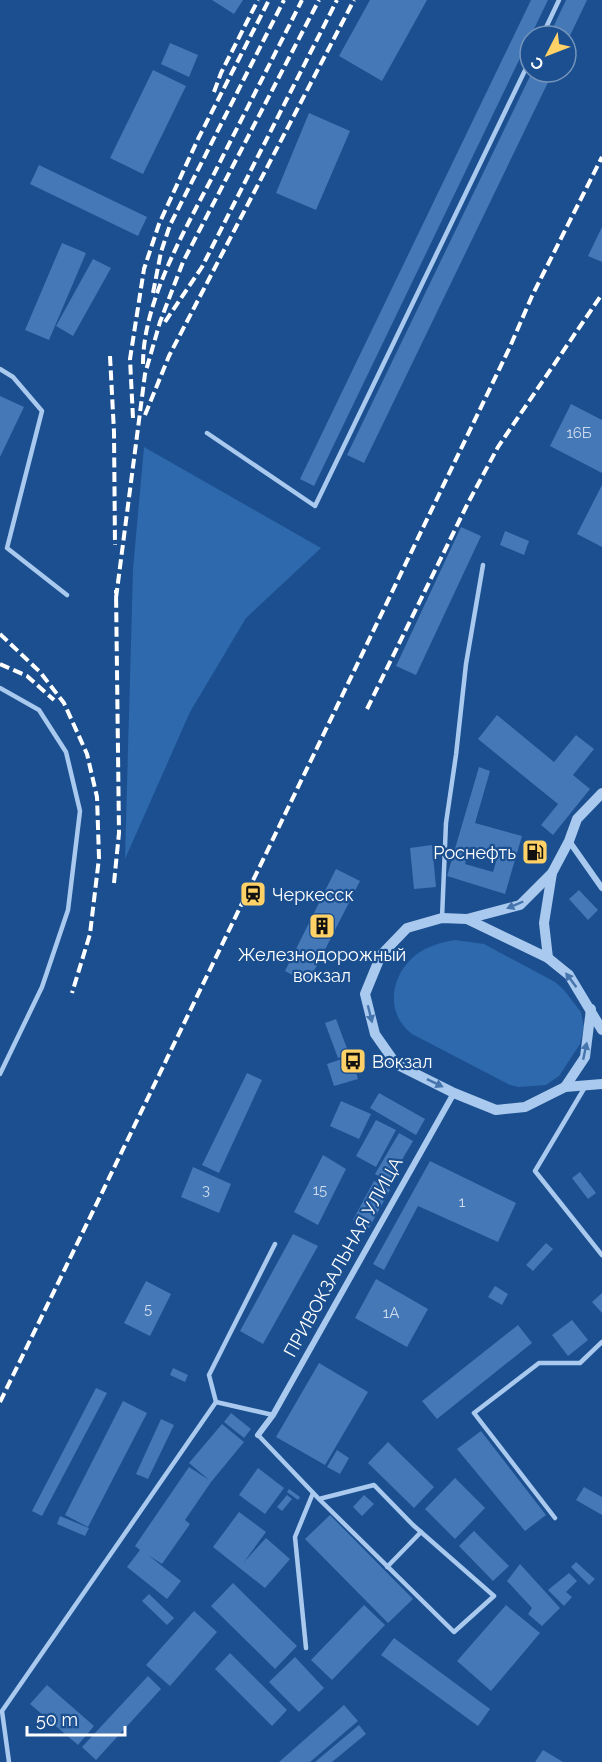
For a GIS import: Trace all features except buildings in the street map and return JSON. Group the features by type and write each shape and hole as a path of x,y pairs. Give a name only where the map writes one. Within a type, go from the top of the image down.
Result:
{"street":[{"path":"602,793 577,819 569,841 552,873 520,906 467,919 442,918 407,927 381,955 365,994 375,1034 396,1064 454,1093 496,1110 525,1107 566,1087 602,1084"},
{"path":"569,841 602,888"},
{"path":"548,958 544,923 552,873"},
{"path":"467,919 548,958 569,975 602,1030"},
{"path":"566,1087 585,1058 591,1009"},
{"name":"ПРИВОКЗАЛЬНАЯ УЛИЦА","path":"258,1435 273,1415 454,1093"}],"lane":[{"path":"548,24 559,0"},
{"path":"207,433 315,506 518,84"},
{"path":"0,369 13,377 42,411 7,548 67,595"},
{"path":"442,918 446,823 466,664 483,565"},
{"path":"0,688 39,710 66,752 80,812 68,910 42,987 0,1074"},
{"path":"586,1084 535,1171 602,1255"},
{"path":"9,1762 3,1711 216,1402 209,1375 275,1244"},
{"path":"555,1518 474,1413 538,1363 580,1363 602,1342"},
{"path":"216,1402 273,1415"},
{"path":"258,1435 313,1493 319,1499 387,1567 454,1632 494,1596 421,1532 374,1485 319,1499"},
{"path":"306,1648 295,1537 313,1493"},
{"path":"387,1567 421,1532"}],"shaded area":[{"path":"144,447 321,548 246,618 190,712 125,859 133,569"},
{"path":"455,940 484,944 555,982 581,1012 584,1027 580,1044 559,1076 546,1085 519,1087 510,1085 412,1034 403,1025 394,1003 394,992 402,970 420,952 437,944"}],"railway":[{"path":"214,92 221,73 258,0"},
{"path":"133,418 130,359 144,269 159,224 198,139 269,0"},
{"path":"153,293 161,252 170,225 284,0"},
{"path":"143,364 150,314 169,263 302,0"},
{"path":"116,598 145,374 160,322 183,262 319,0"},
{"path":"165,322 202,267 337,0"},
{"path":"145,415 169,356 354,0"},
{"path":"0,1402 509,349 532,296 602,157"},
{"path":"367,709 498,447 602,294"},
{"path":"110,356 114,432 115,545"},
{"path":"114,883 119,833 116,590"},
{"path":"0,634 40,672 64,703 87,754 97,797 99,858 90,934 72,993"},
{"path":"0,664 27,676 54,700"}],"place":[{"name":"Роснефть","path":"535,852"},
{"name":"Черкесск","path":"253,894"},
{"name":"Железнодорожный вокзал","path":"322,926"},
{"name":"Вокзал","path":"353,1061"}]}
